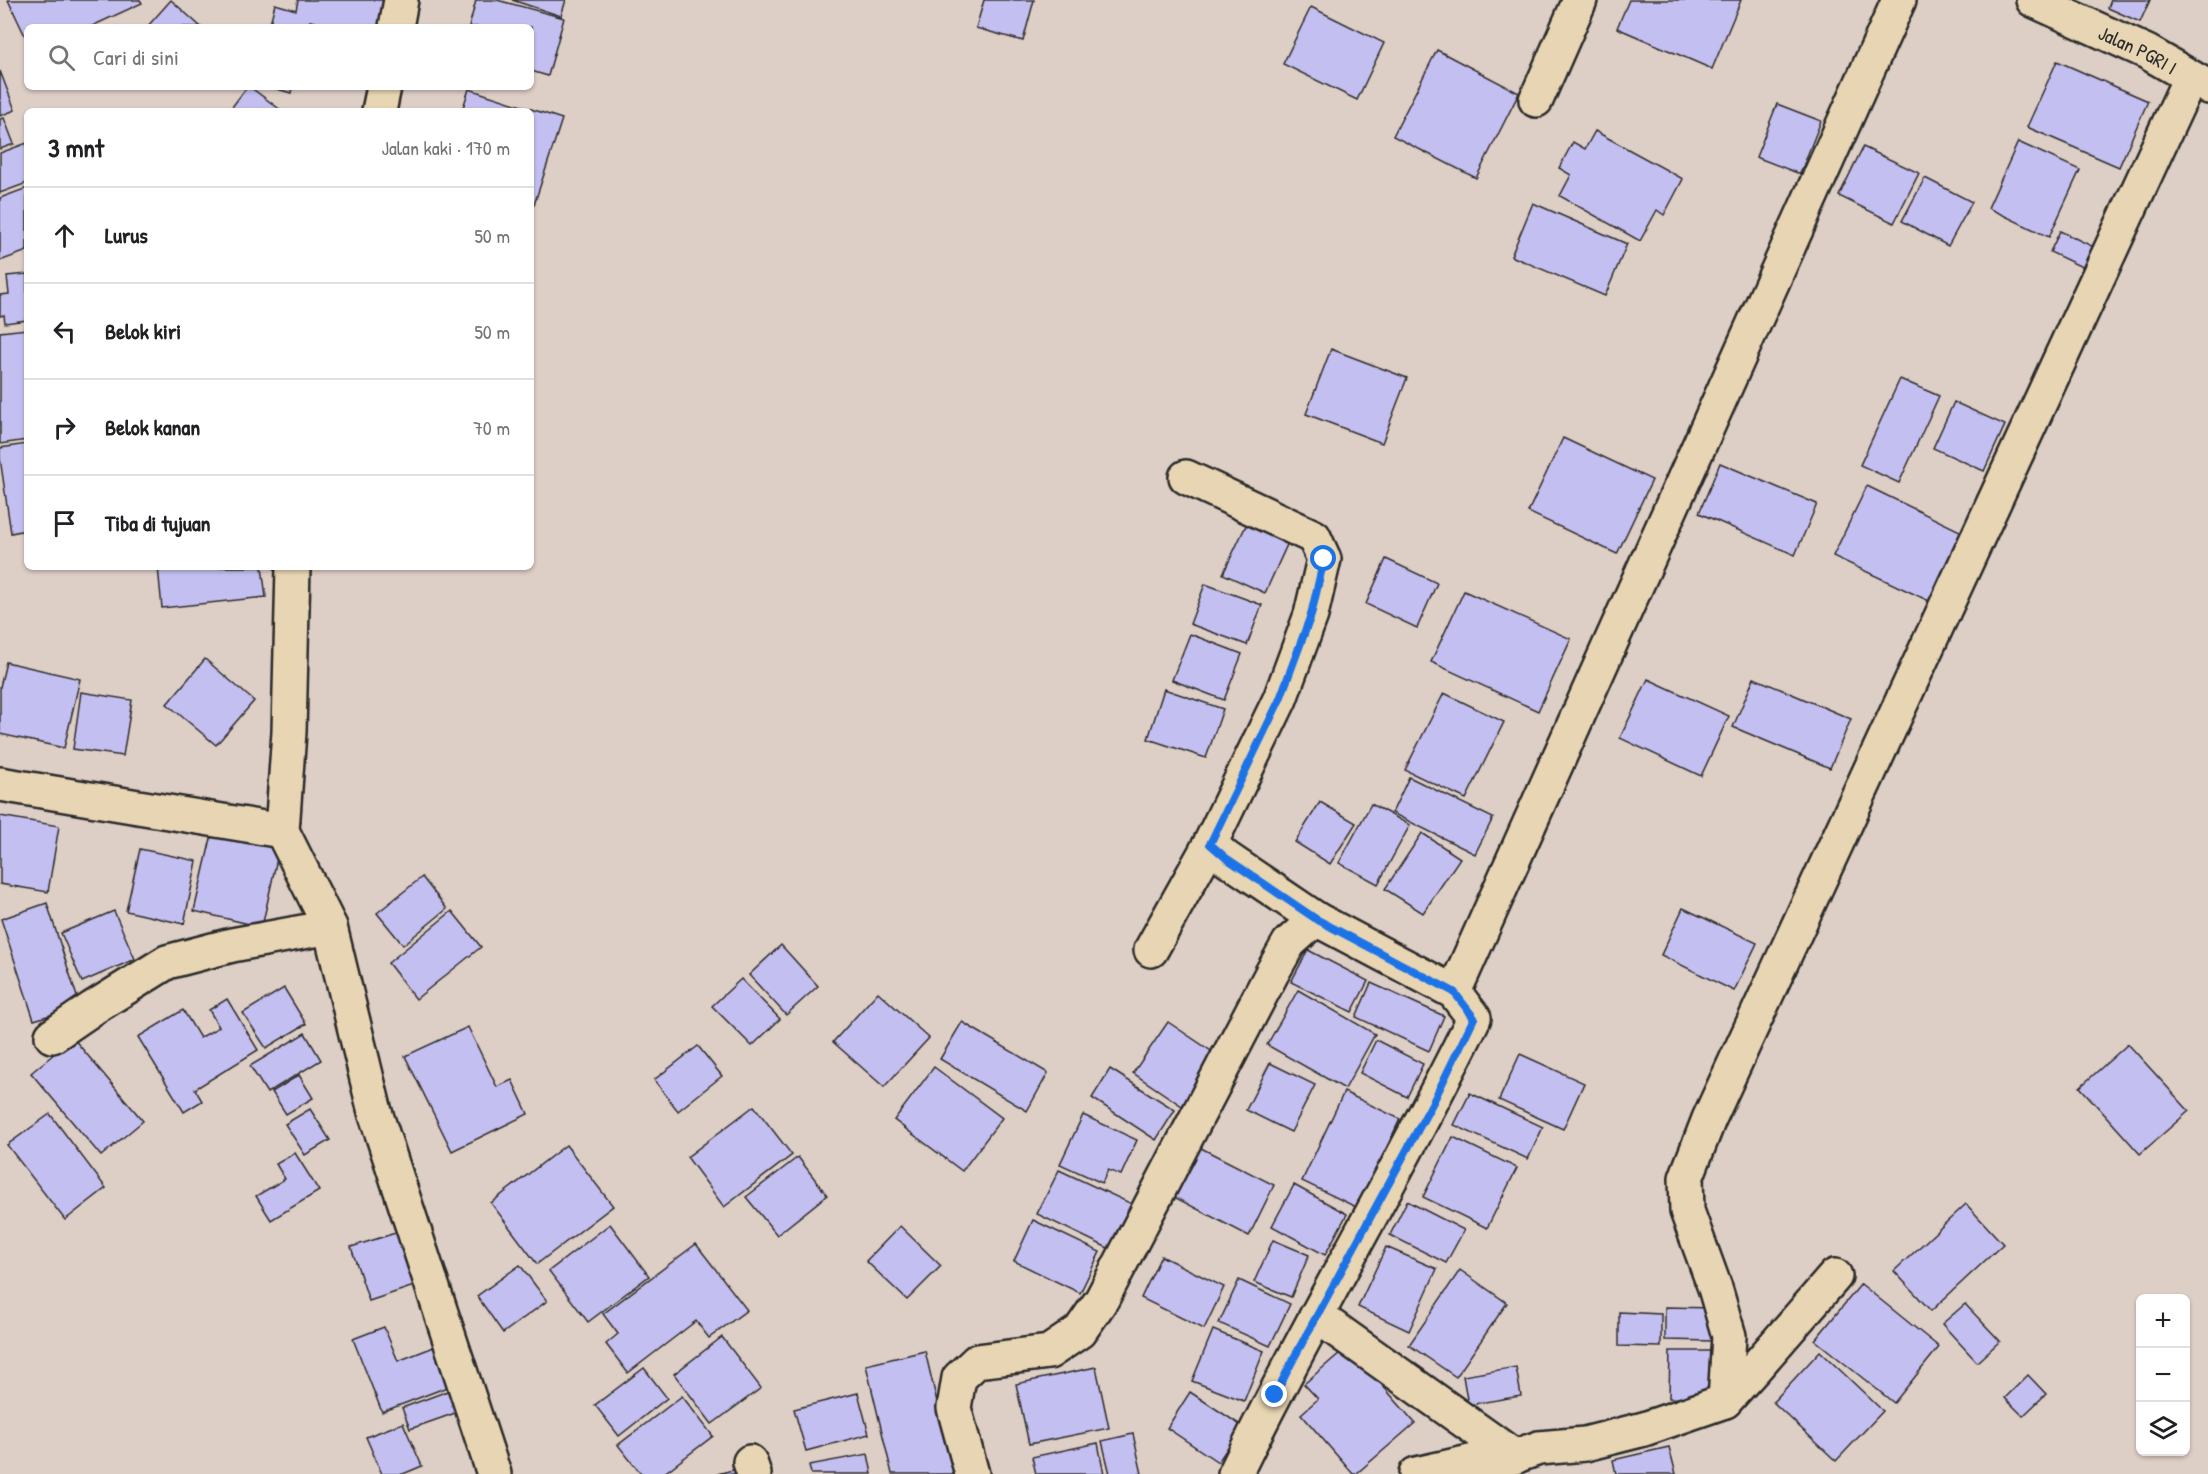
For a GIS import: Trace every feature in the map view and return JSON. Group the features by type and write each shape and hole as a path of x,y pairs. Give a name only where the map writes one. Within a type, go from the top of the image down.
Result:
{"street":[{"path":"397,24 401,0"},
{"path":"1536,100 1580,0"},
{"path":"1454,992 1899,0"},
{"name":"Jalan PGRI I","path":"2033,0 2147,52 2199,83"},
{"path":"1725,1401 1729,1336 1715,1288 1687,1211 1686,1178 1709,1119 2199,83"},
{"path":"380,108 383,90"},
{"path":"1151,950 1210,844 1280,699 1311,615 1324,559 1314,537 1186,477"},
{"path":"293,570 289,732 282,831 330,927 375,1112 494,1474"},
{"path":"0,784 282,831"},
{"path":"1210,844 1226,858 1316,919 1454,992 1474,1018 1434,1100 1317,1316 1235,1474"},
{"path":"972,1474 954,1408 959,1378 977,1361 1049,1352 1080,1331 1102,1299 1252,1009 1289,943 1316,919"},
{"path":"52,1036 167,962 232,945 330,927"},
{"path":"1416,1474 1483,1459 1501,1465 1539,1448 1585,1444 1644,1429 1725,1401 1834,1276"},
{"path":"1317,1316 1501,1465"}],"building":[{"path":"8,0 140,0 142,3 96,24 24,24 24,34"},
{"path":"171,0 198,24 150,24"},
{"path":"298,0 391,0 385,24 322,24 310,21 309,24 270,24 275,4 296,10"},
{"path":"476,0 497,0 564,18 548,76 534,72 534,24 470,24"},
{"path":"512,0 566,0 561,16"},
{"path":"984,0 1034,0 1023,41 976,28"},
{"path":"1629,0 1741,0 1712,69 1617,28"},
{"path":"2111,0 2150,0 2140,22 2108,8"},
{"path":"1311,7 1384,43 1357,100 1283,64"},
{"path":"1437,50 1519,93 1476,178 1393,136"},
{"path":"2057,61 2148,101 2119,167 2027,127"},
{"path":"0,71 15,110 0,116"},
{"path":"245,90 254,90 278,108 231,108"},
{"path":"469,90 472,90 528,108 463,108"},
{"path":"1777,104 1821,121 1800,174 1756,157"},
{"path":"534,110 562,119 534,205"},
{"path":"4,118 14,144 0,149 0,119"},
{"path":"1595,131 1683,179 1664,215 1657,210 1640,241 1560,196 1571,175 1559,168 1573,142 1585,149"},
{"path":"2018,142 2080,170 2049,237 1988,208"},
{"path":"24,144 24,184 0,193 0,153"},
{"path":"1863,147 1919,173 1894,223 1839,196"},
{"path":"1925,178 1972,202 1948,246 1902,221"},
{"path":"24,189 24,252 0,261 0,198"},
{"path":"1533,203 1627,244 1605,296 1511,256"},
{"path":"2060,231 2094,247 2084,268 2050,252"},
{"path":"24,274 24,320 5,323 4,315 0,316 0,295 9,294 7,276"},
{"path":"24,329 24,440 0,444 0,332"},
{"path":"1331,349 1407,378 1382,443 1306,414"},
{"path":"1900,379 1939,396 1899,483 1860,465"},
{"path":"1954,402 2005,425 1984,471 1933,448"},
{"path":"1563,438 1652,480 1617,554 1528,512"},
{"path":"24,444 24,530 11,533 0,448"},
{"path":"1720,463 1817,504 1795,555 1699,513"},
{"path":"1867,486 1962,532 1929,601 1833,556"},
{"path":"1249,519 1290,538 1265,593 1223,574"},
{"path":"1386,559 1437,583 1417,628 1366,604"},
{"path":"158,570 262,570 266,597 162,608"},
{"path":"1205,584 1262,605 1247,645 1190,624"},
{"path":"1464,591 1571,639 1538,711 1431,662"},
{"path":"1190,634 1242,654 1224,700 1172,680"},
{"path":"205,659 254,701 216,745 167,704"},
{"path":"6,662 80,679 64,748 0,734 0,687"},
{"path":"1754,678 1851,719 1830,768 1733,727"},
{"path":"1648,679 1729,716 1701,776 1620,738"},
{"path":"1164,689 1223,709 1206,758 1148,739"},
{"path":"81,692 132,700 123,756 73,749"},
{"path":"1444,693 1504,722 1466,799 1405,770"},
{"path":"1409,777 1493,818 1475,854 1392,813"},
{"path":"1320,802 1356,823 1330,864 1295,842"},
{"path":"1371,804 1410,825 1378,884 1339,863"},
{"path":"0,816 59,826 48,892 0,884"},
{"path":"1422,833 1460,858 1423,913 1385,889"},
{"path":"212,834 279,849 262,927 194,911"},
{"path":"140,849 197,861 184,924 126,911"},
{"path":"422,877 447,909 403,945 377,913"},
{"path":"47,903 80,1006 34,1020 1,919"},
{"path":"1683,908 1757,943 1734,991 1661,955"},
{"path":"114,911 135,959 82,982 61,933"},
{"path":"452,911 481,947 416,999 388,963"},
{"path":"781,945 818,986 786,1015 749,975"},
{"path":"1308,950 1368,981 1352,1012 1291,982"},
{"path":"741,979 780,1019 752,1046 712,1006"},
{"path":"1371,983 1444,1016 1429,1051 1356,1017"},
{"path":"284,988 306,1024 266,1048 243,1013"},
{"path":"1298,990 1375,1034 1345,1089 1267,1045"},
{"path":"878,992 929,1038 884,1087 833,1042"},
{"path":"227,999 258,1050 195,1089 202,1101 184,1112 138,1037 183,1010 200,1038 219,1027 209,1010"},
{"path":"962,1022 1048,1073 1027,1111 940,1059"},
{"path":"1168,1022 1220,1057 1185,1108 1133,1073"},
{"path":"468,1027 497,1087 512,1080 528,1114 452,1151 405,1056"},
{"path":"305,1033 321,1060 267,1093 250,1066"},
{"path":"73,1038 143,1121 101,1156 31,1073"},
{"path":"1376,1040 1423,1064 1407,1097 1360,1073"},
{"path":"2128,1044 2189,1111 2140,1154 2080,1087"},
{"path":"698,1046 722,1076 678,1111 654,1080"},
{"path":"1520,1054 1584,1083 1563,1129 1499,1100"},
{"path":"1270,1063 1315,1085 1291,1132 1246,1110"},
{"path":"934,1067 1002,1118 962,1171 894,1120"},
{"path":"1110,1069 1175,1110 1156,1140 1092,1098"},
{"path":"299,1075 313,1098 286,1114 272,1092"},
{"path":"1344,1092 1400,1119 1358,1208 1302,1181"},
{"path":"1470,1093 1543,1127 1528,1159 1454,1125"},
{"path":"754,1106 792,1155 724,1207 687,1157"},
{"path":"310,1109 330,1140 305,1155 285,1124"},
{"path":"50,1114 106,1188 65,1220 7,1145"},
{"path":"1083,1115 1137,1140 1121,1175 1108,1170 1102,1183 1060,1164"},
{"path":"1453,1137 1517,1168 1487,1228 1423,1197"},
{"path":"566,1145 613,1206 537,1264 491,1203"},
{"path":"1199,1147 1274,1185 1249,1236 1174,1197"},
{"path":"295,1153 319,1191 271,1220 256,1196 285,1179 276,1164"},
{"path":"798,1157 827,1195 777,1235 746,1197"},
{"path":"1059,1170 1134,1205 1112,1250 1037,1214"},
{"path":"1294,1185 1347,1214 1325,1255 1272,1226"},
{"path":"1407,1201 1464,1230 1446,1263 1390,1235"},
{"path":"1966,1204 2003,1244 1931,1311 1894,1271"},
{"path":"1033,1220 1100,1252 1080,1293 1014,1261"},
{"path":"610,1224 649,1276 588,1322 549,1271"},
{"path":"900,1226 941,1266 907,1300 866,1261"},
{"path":"405,1230 423,1283 369,1301 351,1247"},
{"path":"1273,1240 1309,1255 1291,1297 1254,1282"},
{"path":"696,1244 747,1310 709,1338 696,1321 628,1373 606,1344 618,1334 603,1314"},
{"path":"1386,1247 1437,1269 1409,1331 1358,1307"},
{"path":"1161,1256 1224,1287 1204,1329 1141,1298"},
{"path":"520,1265 547,1301 503,1333 477,1296"},
{"path":"1460,1270 1507,1303 1456,1377 1409,1345"},
{"path":"1239,1280 1290,1304 1270,1346 1219,1323"},
{"path":"1861,1284 1939,1347 1894,1403 1815,1340"},
{"path":"1965,1304 2000,1341 1977,1362 1942,1324"},
{"path":"1665,1307 1714,1308 1714,1341 1665,1340"},
{"path":"1619,1312 1661,1314 1661,1347 1619,1346"},
{"path":"384,1327 398,1361 439,1345 455,1384 382,1412 353,1339"},
{"path":"1213,1330 1264,1351 1244,1401 1192,1381"},
{"path":"722,1337 761,1388 712,1424 674,1374"},
{"path":"1348,1346 1415,1423 1356,1474 1353,1474 1301,1414 1318,1399 1304,1384"},
{"path":"925,1351 954,1474 892,1474 866,1365"},
{"path":"1670,1351 1710,1351 1710,1399 1669,1398"},
{"path":"1820,1351 1883,1411 1836,1461 1773,1402"},
{"path":"1096,1367 1109,1428 1029,1444 1016,1384"},
{"path":"1516,1367 1521,1396 1468,1405 1463,1376"},
{"path":"644,1368 667,1398 619,1436 595,1405"},
{"path":"2028,1375 2046,1394 2023,1416 2005,1398"},
{"path":"453,1389 461,1411 410,1429 402,1408"},
{"path":"1190,1392 1242,1426 1218,1462 1167,1428"},
{"path":"858,1393 869,1434 806,1451 794,1409"},
{"path":"682,1396 713,1436 663,1474 641,1474 618,1445"},
{"path":"403,1423 422,1466 403,1474 382,1474 366,1437"},
{"path":"1133,1434 1142,1474 1110,1474 1102,1441"},
{"path":"1098,1443 1104,1474 1036,1474 1032,1457"},
{"path":"1669,1447 1676,1474 1616,1474 1613,1460"},
{"path":"868,1454 872,1474 811,1474 809,1465"},
{"path":"741,1468 742,1474 717,1474"}],"route":[{"path":"1275,1395 1392,1180 1474,1018 1454,992 1316,919 1226,858 1210,844 1280,699 1311,615 1324,559"}]}
